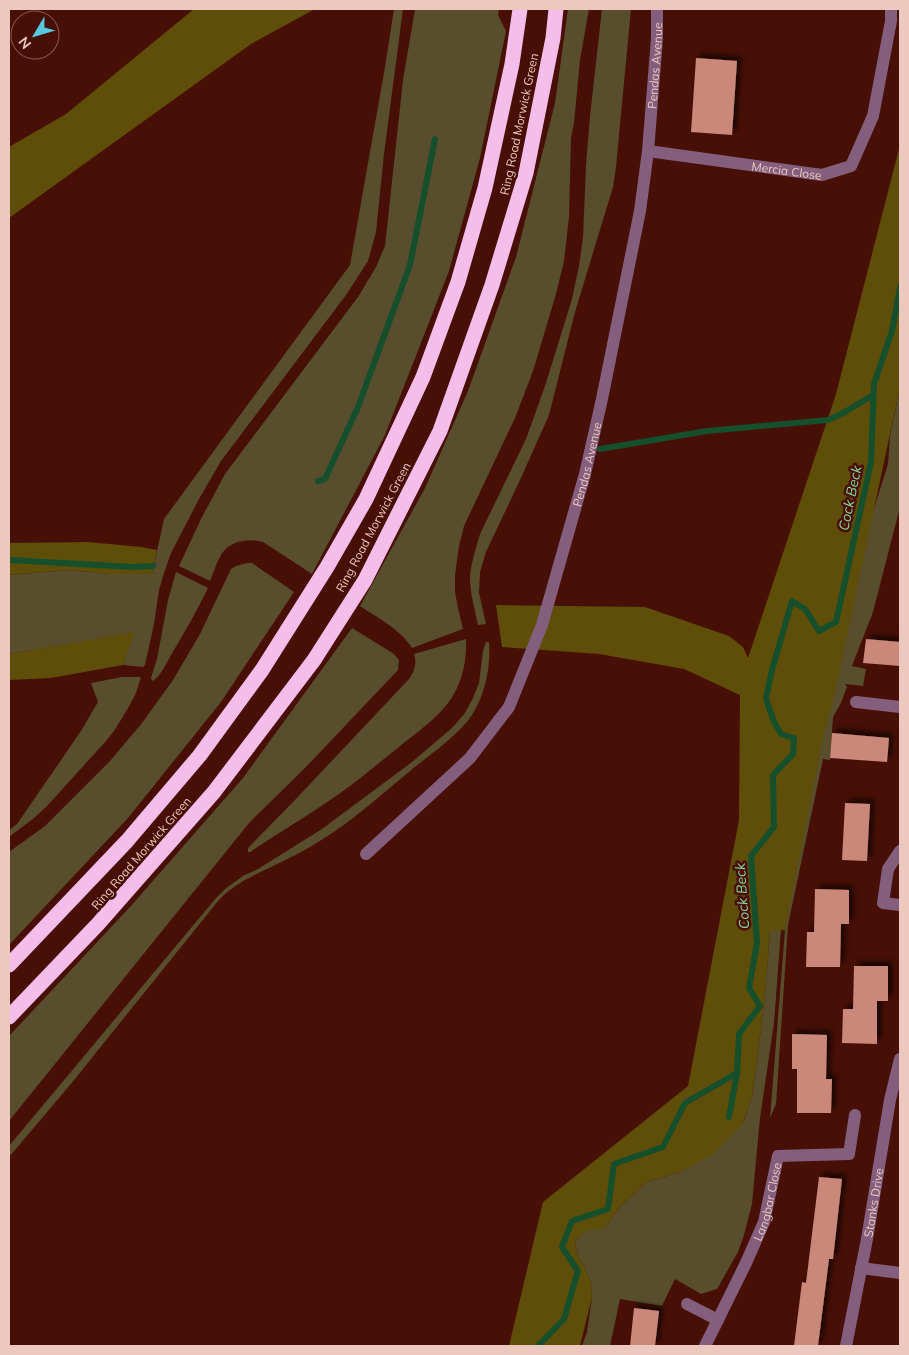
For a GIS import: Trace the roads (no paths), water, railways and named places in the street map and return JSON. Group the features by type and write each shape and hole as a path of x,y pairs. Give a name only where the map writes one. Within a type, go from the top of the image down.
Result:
{"highway":[{"name":"Ring Road Morwick Green","path":"9,965 127,841 200,755 262,670 327,568 366,499 422,377 458,282 485,188 512,64 520,9"},
{"name":"Ring Road Morwick Green","path":"9,1017 98,924 214,792 314,660 364,580 440,431 492,285 526,173 553,38 556,9"}],"street":[{"name":"Pendas Avenue","path":"366,854 470,758 509,707 542,625 586,474 640,211 648,151 657,9"},
{"name":"Mercia Close","path":"648,151 822,174 851,166 873,116 891,20 891,9"},
{"path":"856,702 900,707"},
{"path":"900,851 888,869 883,903 900,905"},
{"name":"Stanks Drive","path":"846,1346 895,1101 900,1059"},
{"name":"Langbar Close","path":"705,1346 764,1222 778,1156 849,1154 855,1114"},
{"path":"861,1268 900,1272"},
{"path":"687,1304 718,1320"}],"waterway":[{"path":"318,481 325,479 358,407 410,265 435,139"},
{"name":"Cock Beck","path":"538,1346 564,1319 578,1271 562,1247 572,1221 608,1209 614,1164 663,1147 685,1103 737,1073 739,1034 760,1006 749,988 757,943 751,856 774,827 773,775 793,754 794,738 781,734 774,722 766,699 772,670 792,601 805,609 819,631 836,622 871,462 874,384 892,331 900,287"},
{"path":"600,449 707,431 828,420 873,395"},
{"path":"9,560 133,567 153,566"},
{"path":"729,1117 737,1073"}]}
